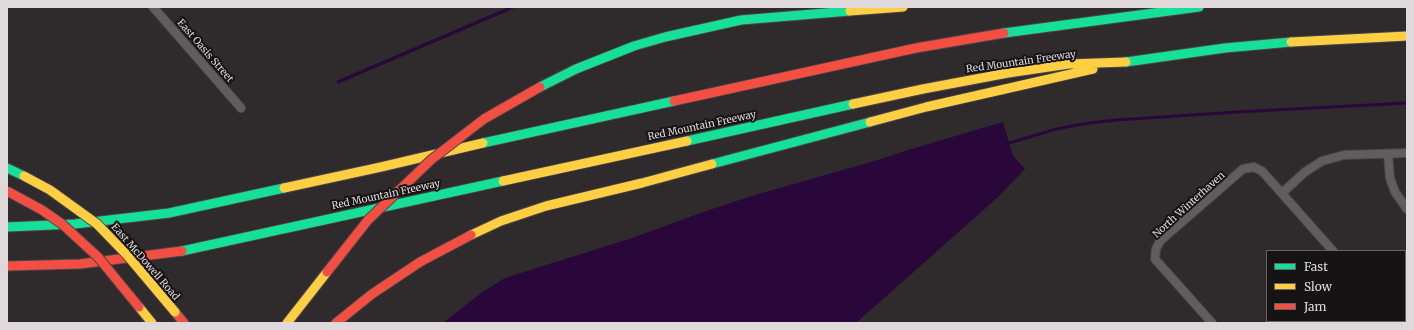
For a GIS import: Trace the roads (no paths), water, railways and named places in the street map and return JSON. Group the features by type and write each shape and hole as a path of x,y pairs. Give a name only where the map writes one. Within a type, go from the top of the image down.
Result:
{"main road":[{"path":"287,323 368,220 411,178 432,159 484,120 540,87 576,69 634,46 700,29 741,20 903,7"},
{"path":"7,226 75,224 169,213 381,167 507,137 916,48 1001,33 1199,7"},
{"name":"Red Mountain Freeway","path":"7,266 80,264 189,250 923,89 1008,73 1069,64 1117,64 1225,48 1315,40 1407,36"},
{"path":"336,323 372,294 420,262 459,240 501,222 546,206 642,183 919,109 1117,64"},
{"name":"East McDowell Road","path":"7,168 50,190 97,224 127,255 184,323"},
{"path":"7,191 42,210 62,224 80,240 98,257 152,323"}],"street":[{"name":"East Oasis Street","path":"153,7 241,108"},
{"path":"1331,250 1282,193 1305,172 1322,162 1344,155 1407,153"},
{"path":"1388,154 1390,178 1395,192 1407,209"},
{"name":"North Winterhaven","path":"1212,323 1155,259 1156,249 1160,241 1243,169 1254,167 1262,170 1282,193"}],"waterway":[{"path":"338,82 513,7"},
{"path":"1006,144 1056,129 1117,120 1407,103"}]}
